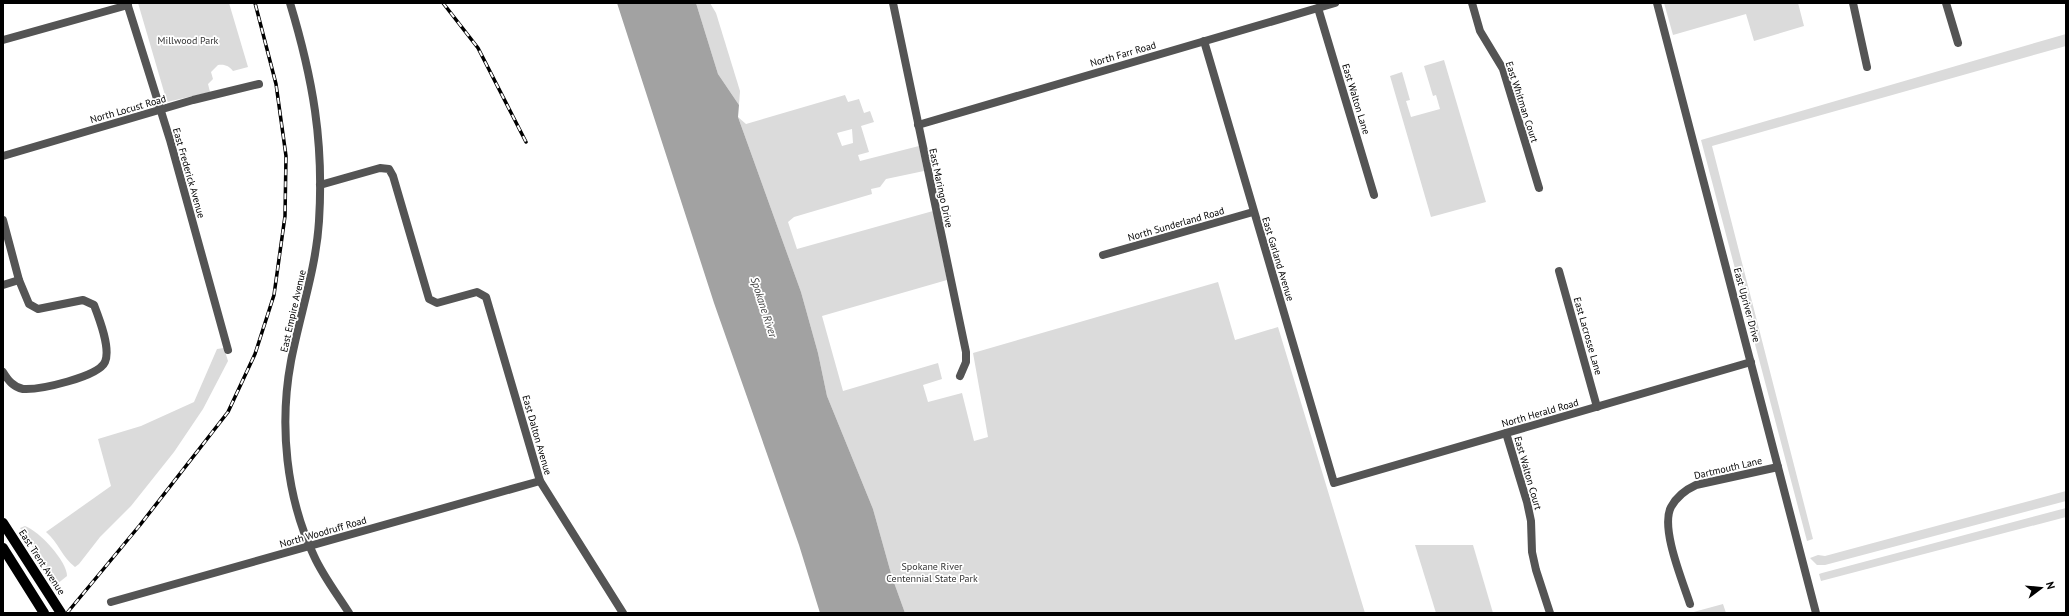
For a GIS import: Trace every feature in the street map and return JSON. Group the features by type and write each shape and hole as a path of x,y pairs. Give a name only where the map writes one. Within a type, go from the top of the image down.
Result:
{"main road":[{"name":"East Trent Avenue","path":"3,523 61,613"},
{"path":"3,548 44,613"}],"street":[{"name":"East Empire Avenue","path":"290,3 306,57 316,106 320,142 320,185 319,222 314,260 291,362 285,412 286,445 290,474 310,547 319,565 349,613"},
{"name":"East Maringo Drive","path":"893,3 966,352 966,362 960,376"},
{"name":"North Farr Road","path":"918,125 1334,3"},
{"name":"East Whitman Court","path":"1472,3 1480,31 1503,69 1539,188"},
{"name":"East Upriver Drive","path":"1657,3 1816,613"},
{"path":"1853,3 1867,67"},
{"path":"1946,3 1958,43"},
{"path":"3,40 127,4"},
{"name":"East Frederick Avenue","path":"127,4 159,110 170,140 228,350"},
{"name":"East Walton Lane","path":"1318,8 1374,195"},
{"name":"East Garland Avenue","path":"1204,41 1253,212 1334,483"},
{"name":"North Locust Road","path":"3,156 159,110 259,84"},
{"name":"East Dalton Avenue","path":"320,185 380,168 388,169 393,176 427,294 433,302 440,303 471,293 482,293 488,302 540,481 623,613"},
{"name":"North Sunderland Road","path":"1104,255 1253,212"},
{"path":"3,220 19,280 29,304 38,309 83,300 94,305 107,349 106,361 101,369 88,376 38,388 22,389 9,382 3,372"},
{"name":"East Lacrosse Lane","path":"1559,271 1597,407"},
{"path":"3,285 19,280"},
{"name":"North Herald Road","path":"1334,483 1751,362"},
{"name":"East Walton Court","path":"1506,433 1528,502 1531,521 1532,552 1536,570 1550,613"},
{"name":"Dartmouth Lane","path":"1690,604 1670,539 1668,528 1670,508 1684,491 1696,485 1778,467"},
{"name":"North Woodruff Road","path":"111,602 194,577 310,547 540,481"}],"green space":[{"name":"Millwood Park","path":"138,3 229,3 248,67 233,71 227,66 218,65 211,72 213,79 208,84 210,92 167,102"},
{"path":"696,3 710,3 716,13 740,91 739,105 718,74"},
{"path":"1664,3 1798,3 1804,26 1754,41 1746,14 1673,35"},
{"path":"2066,34 2066,46 1712,146 1813,539 1807,541 1701,140"},
{"path":"1444,60 1486,202 1431,217 1390,76 1402,72 1410,100 1406,101 1411,117 1440,109 1436,95 1433,96 1424,66"},
{"name":"Spokane River Centennial State Park","path":"845,95 848,102 859,99 864,113 870,111 874,122 861,126 869,152 858,155 860,161 919,146 924,171 886,179 880,187 871,189 872,194 794,217 788,222 797,249 933,211 947,280 822,316 843,391 938,363 942,379 923,385 928,402 962,393 974,441 988,437 973,353 1218,282 1235,340 1278,327 1365,613 905,613 892,577 873,509 827,396 818,353 801,292 738,117 746,124","holes":["852,129 853,143 842,146 837,133"]},
{"path":"224,348 228,361 203,409 174,452 131,506 100,537 75,567 46,532 111,486 98,439 141,426 194,402 217,349"},
{"path":"2066,491 2066,501 1825,565 1817,565 1810,558 1818,555 1825,556"},
{"path":"2066,508 2066,517 1821,581 1819,574 1822,573"},
{"path":"25,526 31,529 51,547 66,570 67,576 57,584 20,528"},
{"path":"1415,545 1473,545 1493,613 1436,613"},
{"path":"1723,604 1726,613 1690,613"}],"water":[{"name":"Spokane River","path":"617,3 696,3 718,74 739,105 738,117 801,292 818,353 827,396 873,509 892,577 905,613 820,613 799,545 714,303"}],"railway":[{"path":"67,613 140,525 228,412 255,354 274,295 285,216 286,156 276,84 255,3"},
{"path":"443,3 478,48 526,142"}]}
